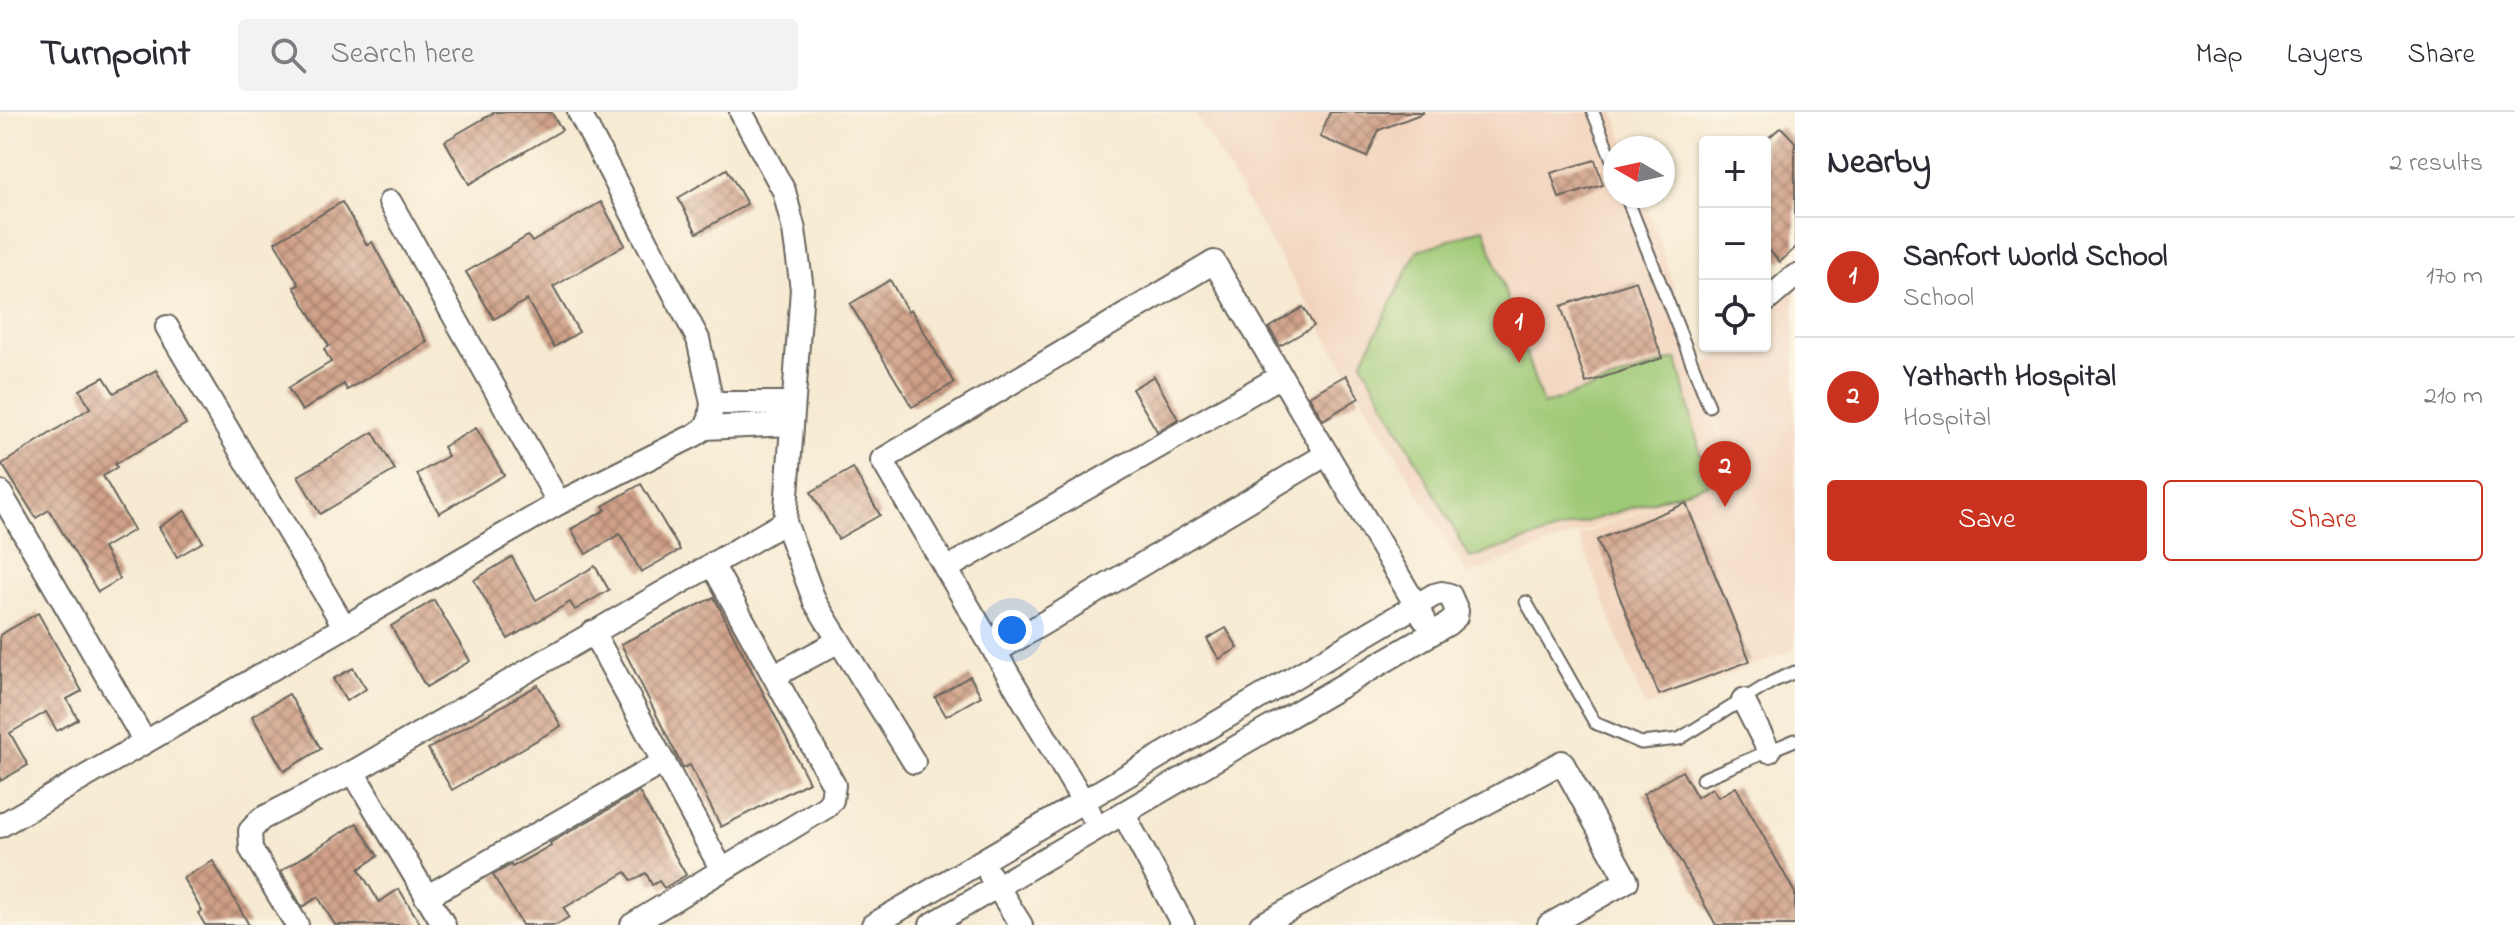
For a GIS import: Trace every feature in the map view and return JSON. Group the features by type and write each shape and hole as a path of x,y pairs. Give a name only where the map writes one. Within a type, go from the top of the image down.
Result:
{"street":[{"path":"579,112 698,339 712,403 705,428"},
{"path":"741,112 784,191 794,230 802,289 785,522 815,602 914,762"},
{"path":"390,202 559,503"},
{"path":"1097,828 882,460 1214,262 1432,634"},
{"path":"1771,297 1795,276"},
{"path":"167,327 344,626"},
{"path":"946,569 1281,376"},
{"path":"712,403 792,414"},
{"path":"0,826 559,503 705,428 792,414"},
{"path":"995,652 1327,454"},
{"path":"0,492 145,742"},
{"path":"297,925 251,849 250,831 261,819 353,772 785,522"},
{"path":"632,925 826,807 832,800 834,785 712,564"},
{"path":"873,925 1434,595 1450,595 1457,611 1456,617 1432,634 931,925"},
{"path":"593,632 722,870"},
{"path":"774,676 839,641"},
{"path":"1743,700 1769,751"},
{"path":"426,897 664,762"},
{"path":"1261,925 1562,762 1627,881 1549,925"},
{"path":"353,772 444,925"},
{"path":"1123,813 1183,925"},
{"path":"982,861 1021,925"}],"lane":[{"path":"1593,112 1603,137"},
{"path":"1631,208 1709,406"},
{"path":"1526,602 1595,723 1641,743 1679,739 1772,682 1795,672"},
{"path":"1702,779 1795,740"}],"shaded area":[{"path":"1194,112 1614,112 1623,136 1603,136 1603,208 1648,208 1729,471 1703,368 1722,352 1771,352 1771,310 1795,289 1795,649 1645,708 1579,536 1731,476 1467,575"}],"green space":[{"path":"1484,228 1543,405 1677,358 1708,484 1470,558 1362,362 1417,251"}],"building":[{"path":"495,112 551,112 562,130 469,184 445,141"},
{"path":"1330,112 1423,113 1379,130 1367,157 1320,137"},
{"path":"1781,127 1795,142 1795,248 1780,262 1771,252 1771,136"},
{"path":"1595,160 1603,185 1559,198 1551,173"},
{"path":"727,169 747,204 697,233 678,198"},
{"path":"342,202 367,245 372,242 427,342 347,390 344,384 302,411 288,388 331,362 324,349 329,346 294,287 299,285 275,242"},
{"path":"601,202 625,245 553,287 579,332 554,347 527,300 494,319 466,272 528,236 532,242"},
{"path":"890,280 954,383 912,407 850,304"},
{"path":"1636,281 1662,358 1586,383 1561,306"},
{"path":"1303,307 1314,326 1280,346 1269,328"},
{"path":"156,370 186,424 115,464 117,467 103,476 134,530 103,548 120,579 98,592 49,510 36,518 2,464 90,408 80,390 104,377 114,393"},
{"path":"1346,375 1359,398 1323,420 1309,396"},
{"path":"1154,376 1178,419 1157,431 1132,389"},
{"path":"476,428 504,475 439,513 417,474 448,456 443,447"},
{"path":"373,432 395,470 320,514 298,476"},
{"path":"853,468 880,515 838,539 811,492"},
{"path":"641,484 680,550 641,572 620,534 586,554 571,529 606,510 603,506"},
{"path":"1686,503 1750,661 1659,695 1597,540"},
{"path":"185,511 203,542 177,557 159,527"},
{"path":"512,557 536,600 595,566 609,590 575,610 570,602 508,639 474,580"},
{"path":"714,597 809,782 721,827 690,765 683,768 621,644"},
{"path":"434,600 470,661 426,687 391,626"},
{"path":"38,613 82,691 67,699 78,719 57,731 46,712 10,733 28,765 0,781 0,635"},
{"path":"1226,628 1238,648 1219,659 1207,639"},
{"path":"353,668 366,689 346,701 333,679"},
{"path":"970,676 981,696 946,716 935,697"},
{"path":"538,685 561,726 452,790 428,749"},
{"path":"289,694 321,749 284,771 252,716"},
{"path":"1682,771 1697,797 1712,788 1718,797 1736,787 1795,893 1795,925 1716,925 1643,794"},
{"path":"639,792 686,875 664,888 659,881 652,885 646,873 632,881 626,872 564,908 569,917 556,925 522,925 493,875 551,845"},
{"path":"357,823 378,856 359,869 379,902 399,889 421,925 335,925 318,897 302,907 281,871"},
{"path":"213,861 249,925 205,925 198,913 202,911 183,878"}],"place":[{"name":"Sanfort World School","path":"1519,363"},
{"name":"Yatharth Hospital","path":"1725,507"}]}
